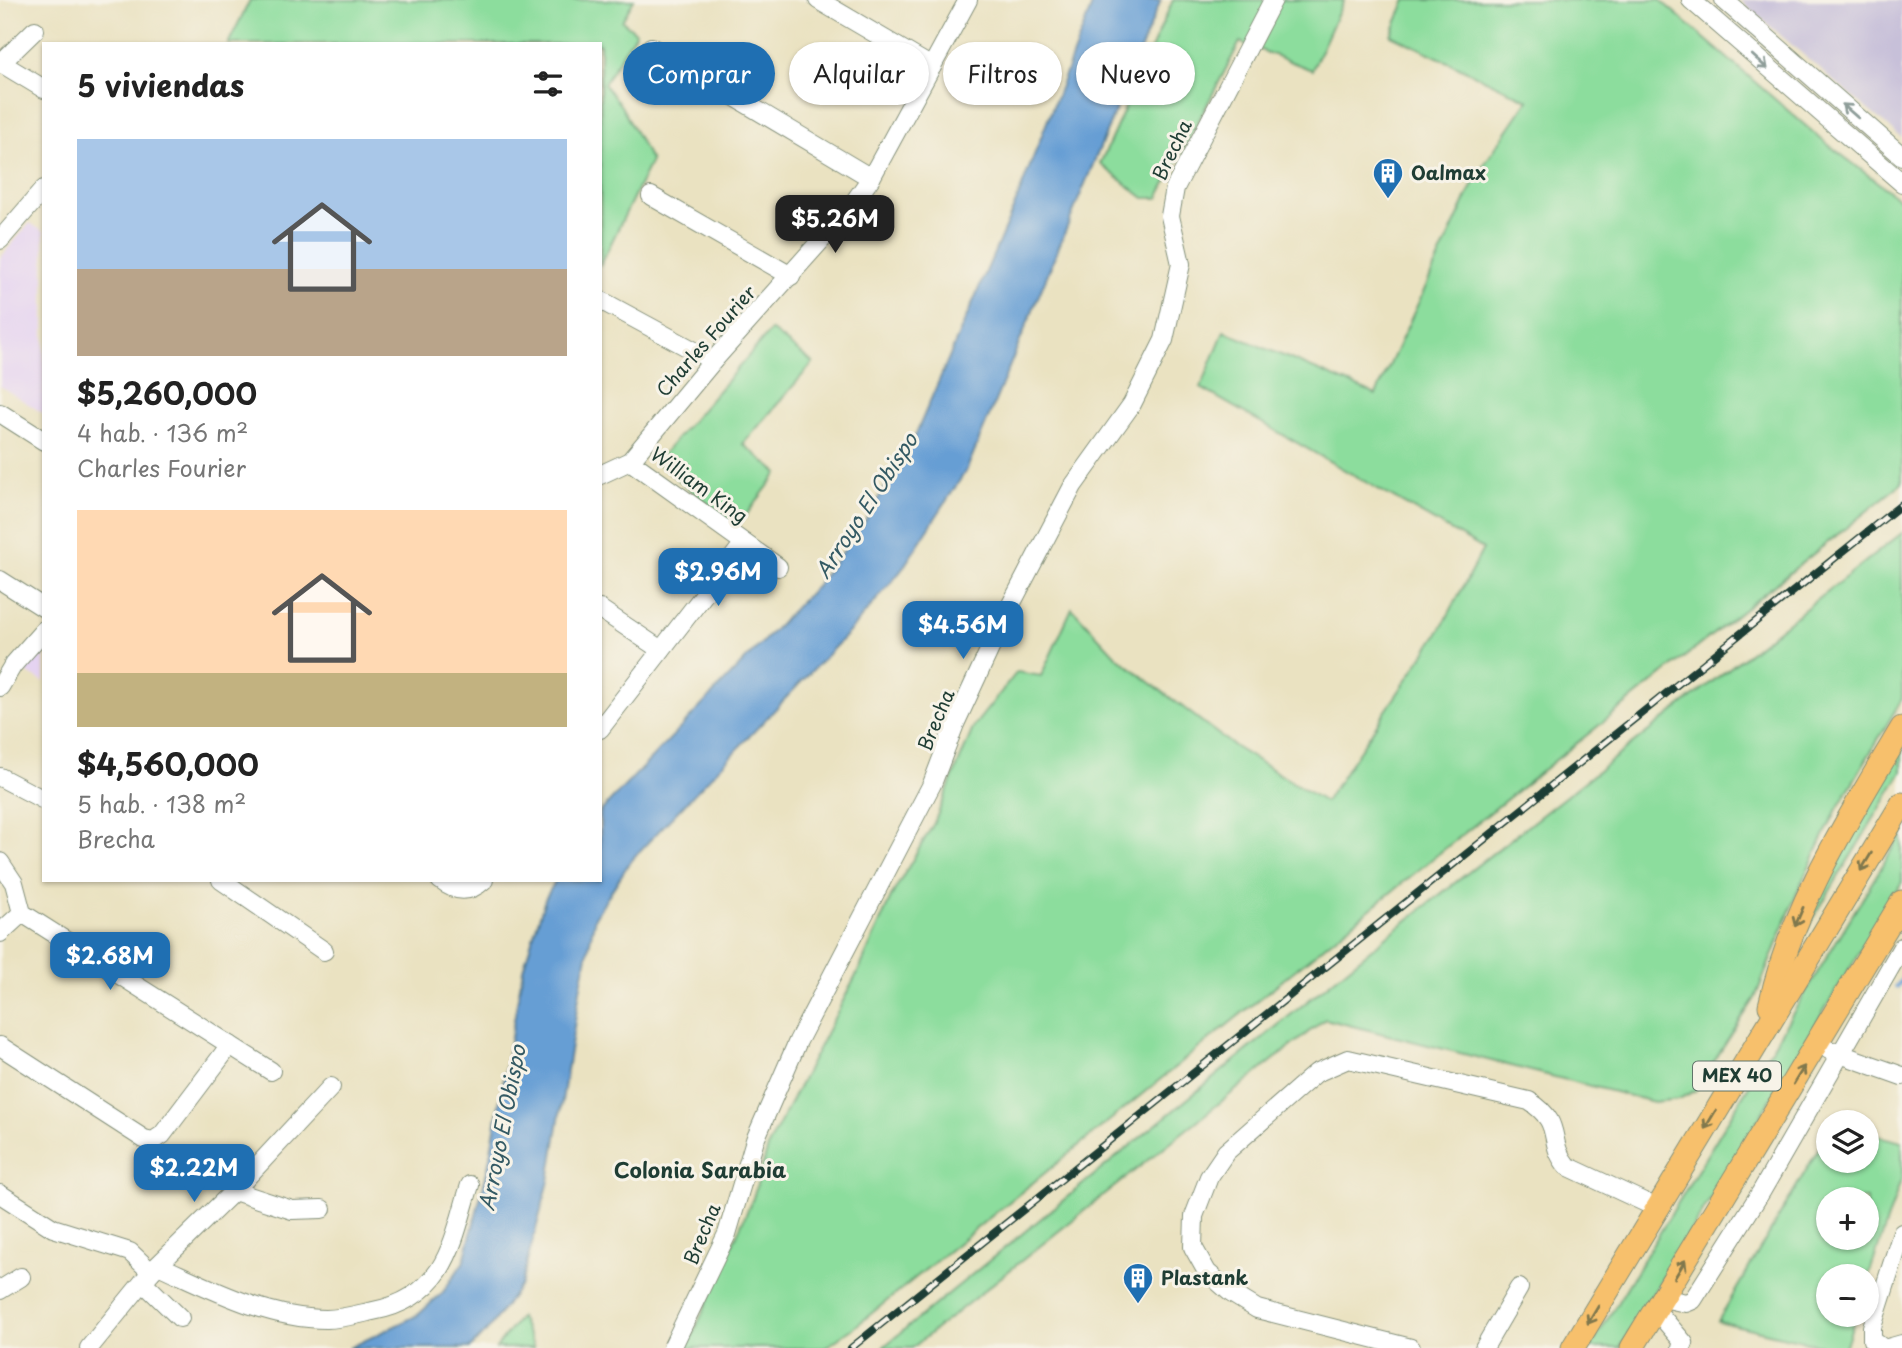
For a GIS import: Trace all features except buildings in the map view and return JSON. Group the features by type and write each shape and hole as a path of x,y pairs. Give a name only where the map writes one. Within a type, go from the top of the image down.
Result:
{"main road":[{"path":"1765,1028 1782,964 1805,903 1838,836 1902,728"},
{"name":"MEX 40","path":"1573,1348 1902,804"},
{"name":"MEX 40","path":"1632,1348 1902,902"}],"street":[{"path":"818,0 932,67"},
{"name":"Charles Fourier","path":"630,461 713,361 850,208 871,178 968,0"},
{"name":"Brecha","path":"672,1348 727,1234 755,1140 793,1052 932,784 955,724 1006,614 1073,486 1132,404 1154,363 1164,340 1181,264 1170,215 1175,188 1273,0"},
{"path":"1691,0 1902,183"},
{"path":"1724,0 1902,156"},
{"path":"1732,36 1746,19"},
{"path":"35,30 1,64 42,88"},
{"path":"748,105 871,178"},
{"path":"651,196 791,276"},
{"path":"0,240 37,209"},
{"path":"602,300 713,361"},
{"path":"0,413 42,440"},
{"path":"602,474 630,461"},
{"name":"William King","path":"630,461 778,567"},
{"path":"602,726 744,543"},
{"path":"0,580 42,607"},
{"path":"602,610 661,650"},
{"path":"0,687 13,665 42,632"},
{"path":"0,777 42,799"},
{"path":"0,862 14,883 22,913 271,1071"},
{"path":"224,882 324,951"},
{"path":"444,882 461,891 477,885"},
{"path":"0,933 22,913"},
{"path":"1659,1303 1686,1303 1693,1300 1761,1192 1902,947"},
{"path":"0,1046 144,1139 153,1141 162,1135 230,1045"},
{"path":"1816,1046 1902,1076"},
{"path":"1411,1348 1257,1309 1207,1272 1193,1247 1194,1216 1209,1177 1226,1152 1316,1073 1348,1059 1529,1101 1552,1121 1559,1153 1567,1166 1657,1208"},
{"path":"89,1348 151,1273 234,1191 331,1087"},
{"path":"151,1273 259,1307 327,1320 397,1306 421,1290 438,1271 451,1247 470,1185"},
{"path":"234,1191 292,1210 322,1209"},
{"path":"1,1195 53,1228 130,1252 151,1273 180,1318"},
{"path":"1902,1233 1872,1327 1872,1340 1886,1348 1902,1344"},
{"path":"0,1290 21,1277"},
{"path":"1484,1348 1519,1287"},
{"path":"1659,1303 1684,1343 1681,1348"}],"shaded area":[{"path":"1740,0 1902,0 1902,138 1836,83"},
{"path":"30,223 42,231 42,413 0,386 0,258"},
{"path":"42,650 42,681 22,670"}],"green space":[{"path":"250,0 634,0 622,21 636,32 630,42 623,42 623,53 604,84 621,106 651,161 602,262 602,42 229,42"},
{"path":"1173,0 1344,0 1312,70 1240,42 1158,198 1144,198 1100,164 1126,105 1195,105 1195,42 1154,42"},
{"path":"1406,0 1660,0 1821,139 1902,201 1902,483 1437,855 856,1326 825,1348 687,1348 753,1198 769,1144 860,968 892,895 934,823 974,726 1017,672 1041,676 1072,608 1117,657 1235,747 1325,802 1442,627 1483,549 1201,388 1224,331 1376,395 1477,175 1528,100 1391,35"},
{"path":"771,330 813,363 743,444 778,473 737,527 656,462"},
{"path":"1902,533 1902,699 1837,809 1799,888 1755,998 1695,1091 1679,1099 1654,1102 1325,1019 912,1348 882,1348 1396,929"},
{"path":"1902,745 1902,772 1806,930 1818,896"},
{"path":"1902,833 1902,882 1620,1348 1590,1348"},
{"path":"1879,1136 1902,1142 1902,1177 1879,1245 1879,1187 1816,1187 1816,1250 1877,1250 1873,1264 1816,1264 1816,1327 1852,1327 1845,1348 1832,1348 1718,1321 1816,1153 1816,1173 1879,1173"},
{"path":"520,1317 534,1348 496,1348"}],"water":[{"path":"1094,0 1161,0 1144,42 1078,42"},
{"name":"Arroyo El Obispo","path":"1076,47 1076,105 1118,105 967,469 901,571 849,632 631,860 595,917 580,990 549,1181 521,1284 486,1332 470,1348 349,1348 418,1315 443,1292 464,1261 488,1168 523,969 545,899 555,882 602,882 602,810 816,586 864,523 915,436 1014,207 1053,105 1062,105 1062,83"}],"waterway":[{"path":"1897,987 1902,980"}],"railway":[{"path":"851,1348 1902,504"}],"place":[{"name":"Oalmax","path":"1388,200"},
{"name":"Plastank","path":"1138,1305"}],"district":[{"name":"Colonia Sarabia","path":"700,1171"}]}
